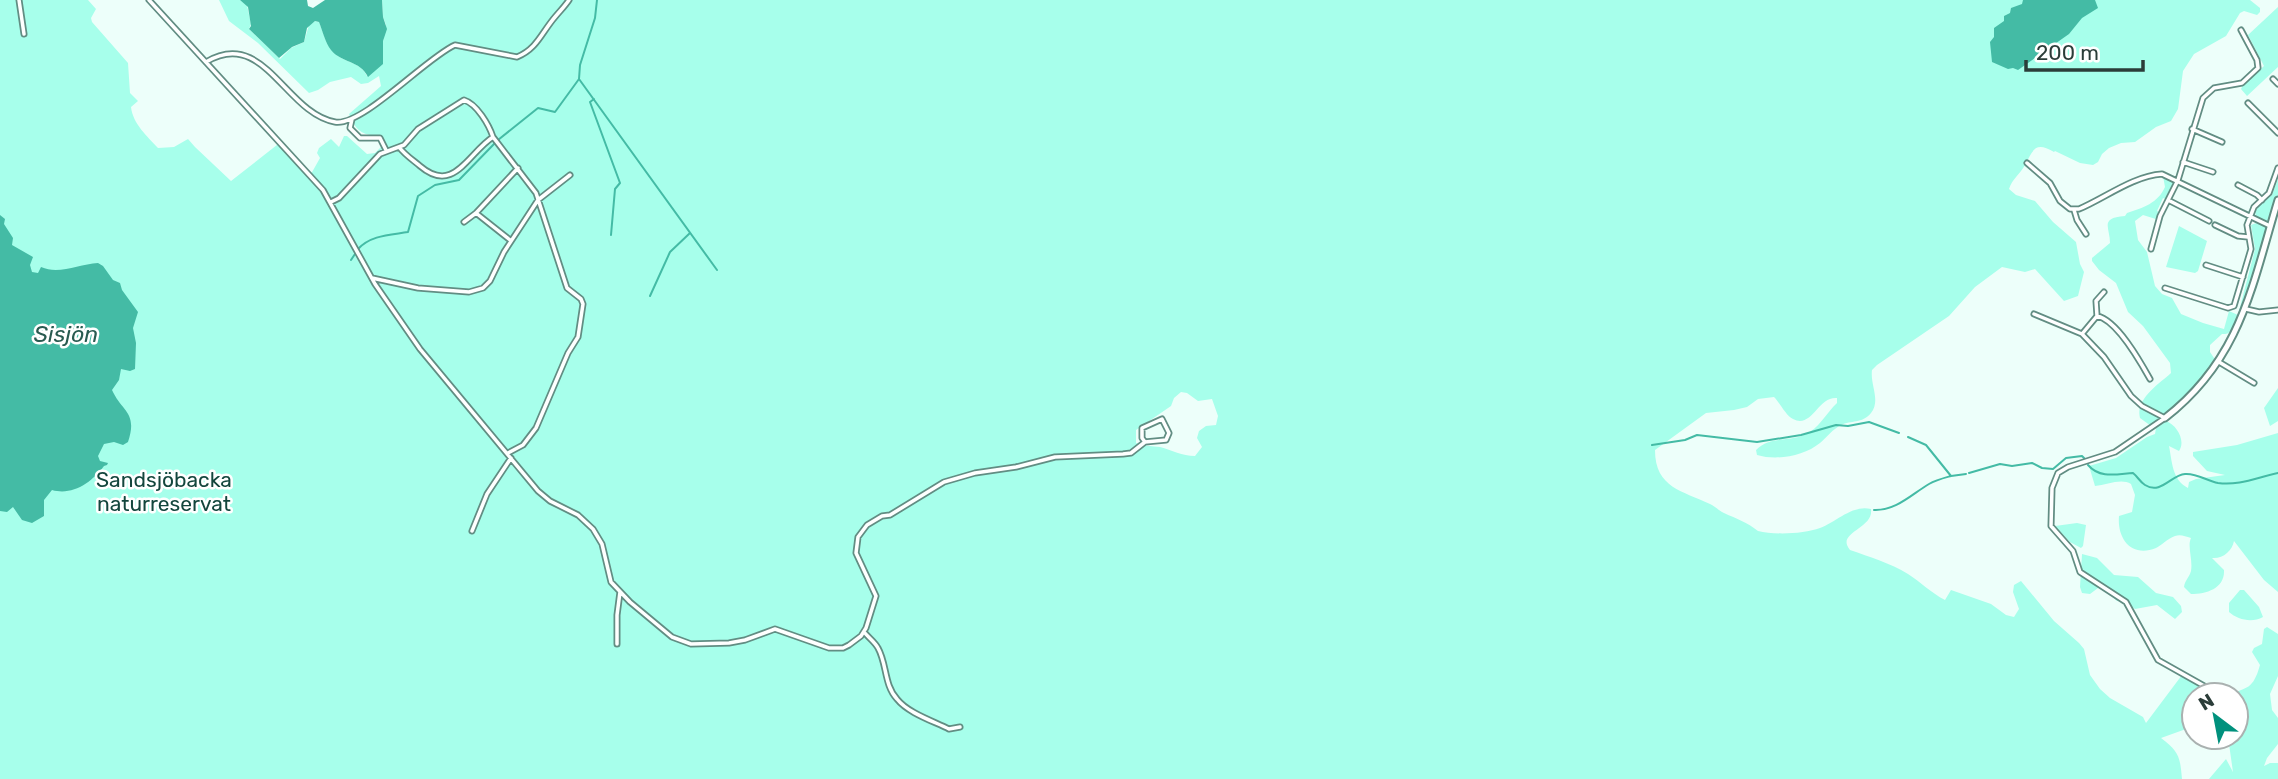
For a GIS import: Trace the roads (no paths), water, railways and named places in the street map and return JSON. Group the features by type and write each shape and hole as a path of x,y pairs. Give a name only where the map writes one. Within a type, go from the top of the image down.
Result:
{"street":[{"path":"19,0 24,34"},
{"path":"149,0 318,184 331,202 348,238 372,278 415,343 544,497 578,515 593,529 602,544 608,577 620,592 672,636 691,644 729,643 775,629 822,646 836,649 849,645 864,632 876,596 856,553 858,537 867,525 882,516 890,515 933,488 975,473 1016,467 1055,457 1131,453 1145,442 1166,440 1169,433 1162,419 1142,428 1145,442"},
{"path":"206,62 231,53 246,54 265,68 311,112 344,122 352,119 451,47 459,45 521,56 540,41 569,0"},
{"path":"2151,248 2160,216 2178,180 2192,129 2207,92 2221,86 2242,83 2258,68 2257,60 2241,30"},
{"path":"2273,79 2278,85"},
{"path":"331,202 339,198 366,167 386,151 400,147 418,129 464,100 470,102 536,193 567,288 581,299 582,319 578,337 568,353 536,428 523,445 508,453"},
{"path":"2248,103 2278,133"},
{"path":"352,119 350,128 360,138 380,138 386,151"},
{"path":"2192,129 2222,142"},
{"path":"400,147 429,174 439,177 459,170 493,136"},
{"path":"2183,162 2213,172"},
{"path":"2027,163 2050,183 2063,205 2074,210 2153,175 2162,174 2270,226"},
{"path":"464,222 476,213 518,168"},
{"path":"2165,288 2231,308 2235,304 2251,249 2247,225 2254,207 2269,193 2278,168"},
{"path":"372,278 418,288 459,292 477,290 490,281 511,240 538,200 570,175"},
{"path":"2238,185 2262,200"},
{"path":"2168,200 2209,221"},
{"path":"2195,681 2158,660 2124,600 2080,572 2073,551 2051,526 2052,488 2058,473 2068,467 2115,452 2165,418 2199,387 2219,362 2246,309 2278,200"},
{"path":"2074,210 2086,234"},
{"path":"476,213 511,240"},
{"path":"2215,225 2242,238 2249,237"},
{"path":"2206,265 2243,277"},
{"path":"2082,334 2097,316 2096,300 2104,292"},
{"path":"2246,309 2259,312 2278,310"},
{"path":"2034,314 2082,334 2104,357 2131,396 2142,406 2165,418"},
{"path":"2097,316 2103,317 2126,341 2150,379"},
{"path":"2219,362 2254,383"},
{"path":"472,531 487,494 511,457"},
{"path":"617,644 620,592"},
{"path":"864,632 879,649 884,673 897,699 917,714 948,729 960,727"}],"water":[{"path":"240,0 307,0 308,6 313,8 325,0 382,0 387,29 383,41 383,64 368,77 360,67 331,50 319,22 315,21 307,28 304,42 292,47 279,58 249,29 251,26 248,7"},
{"path":"2023,0 2095,0 2098,8 2082,18 2069,34 2018,70 2008,69 1992,62 1990,42 1994,37 1994,28 2004,21 2004,16 2010,13 2011,8 2022,4"},
{"name":"Sisjön","path":"0,215 5,219 4,224 13,238 12,245 33,257 30,265 32,272 38,273 41,267 62,270 98,263 113,280 120,283 138,312 133,328 136,343 135,369 121,369 119,380 112,390 130,418 131,432 128,442 123,445 114,442 104,444 98,456 100,461 108,463 107,465 75,489 52,490 44,500 44,516 32,523 22,520 13,507 7,512 0,511"}],"waterway":[{"path":"597,0 595,18 580,65 579,79 717,270"},
{"path":"498,140 538,108 555,112 579,79"},
{"path":"594,99 590,102 620,183 615,189 611,235"},
{"path":"358,249 375,238 408,232 418,196 435,185 459,180 495,143"},
{"path":"650,296 670,252 690,233"},
{"path":"351,260 355,254"},
{"path":"1652,445 1685,440 1697,435 1757,442 1801,435 1836,425 1869,422 1899,433"},
{"path":"1908,437 1926,445 1951,476 1966,474"},
{"path":"1969,473 2000,464 2012,466 2032,463 2053,469 2066,458 2082,456 2087,461"},
{"path":"2088,465 2103,474 2133,473 2143,484 2156,488 2185,474 2226,484 2278,473"},
{"path":"1874,510 1897,505 1929,484 1951,476"}],"park label":[{"name":"Sandsjöbacka naturreservat","path":"164,491"}]}
